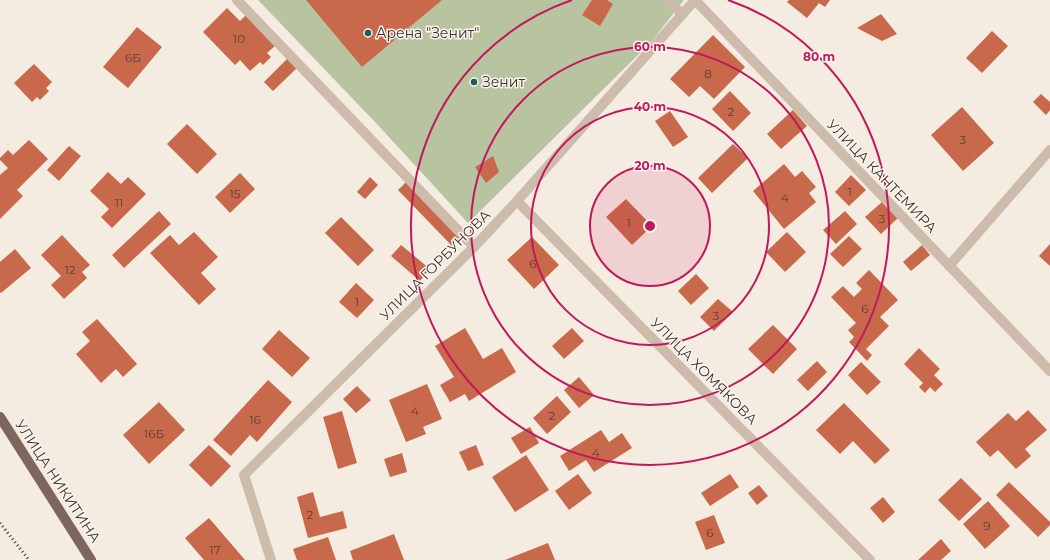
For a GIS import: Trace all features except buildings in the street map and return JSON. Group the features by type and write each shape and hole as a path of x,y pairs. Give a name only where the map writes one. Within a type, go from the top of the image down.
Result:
{"main road":[{"name":"УЛИЦА НИКИТИНА","path":"0,417 91,560"}],"street":[{"path":"237,0 474,247"},
{"path":"666,0 683,14"},
{"name":"УЛИЦА ГОРБУНОВА","path":"271,560 244,475 474,247 517,201 695,0"},
{"name":"УЛИЦА КАНТЕМИРА","path":"695,0 1050,371"},
{"path":"949,266 1050,150"},
{"name":"УЛИЦА ХОМЯКОВА","path":"517,201 870,560"}],"green space":[{"name":"Зенит","path":"258,0 684,0 652,41 468,223 376,123"}],"railway":[{"path":"0,523 29,560"}],"place":[{"name":"Арена \"Зенит\"","path":"368,33"},
{"name":"Зенит","path":"474,82"}]}
